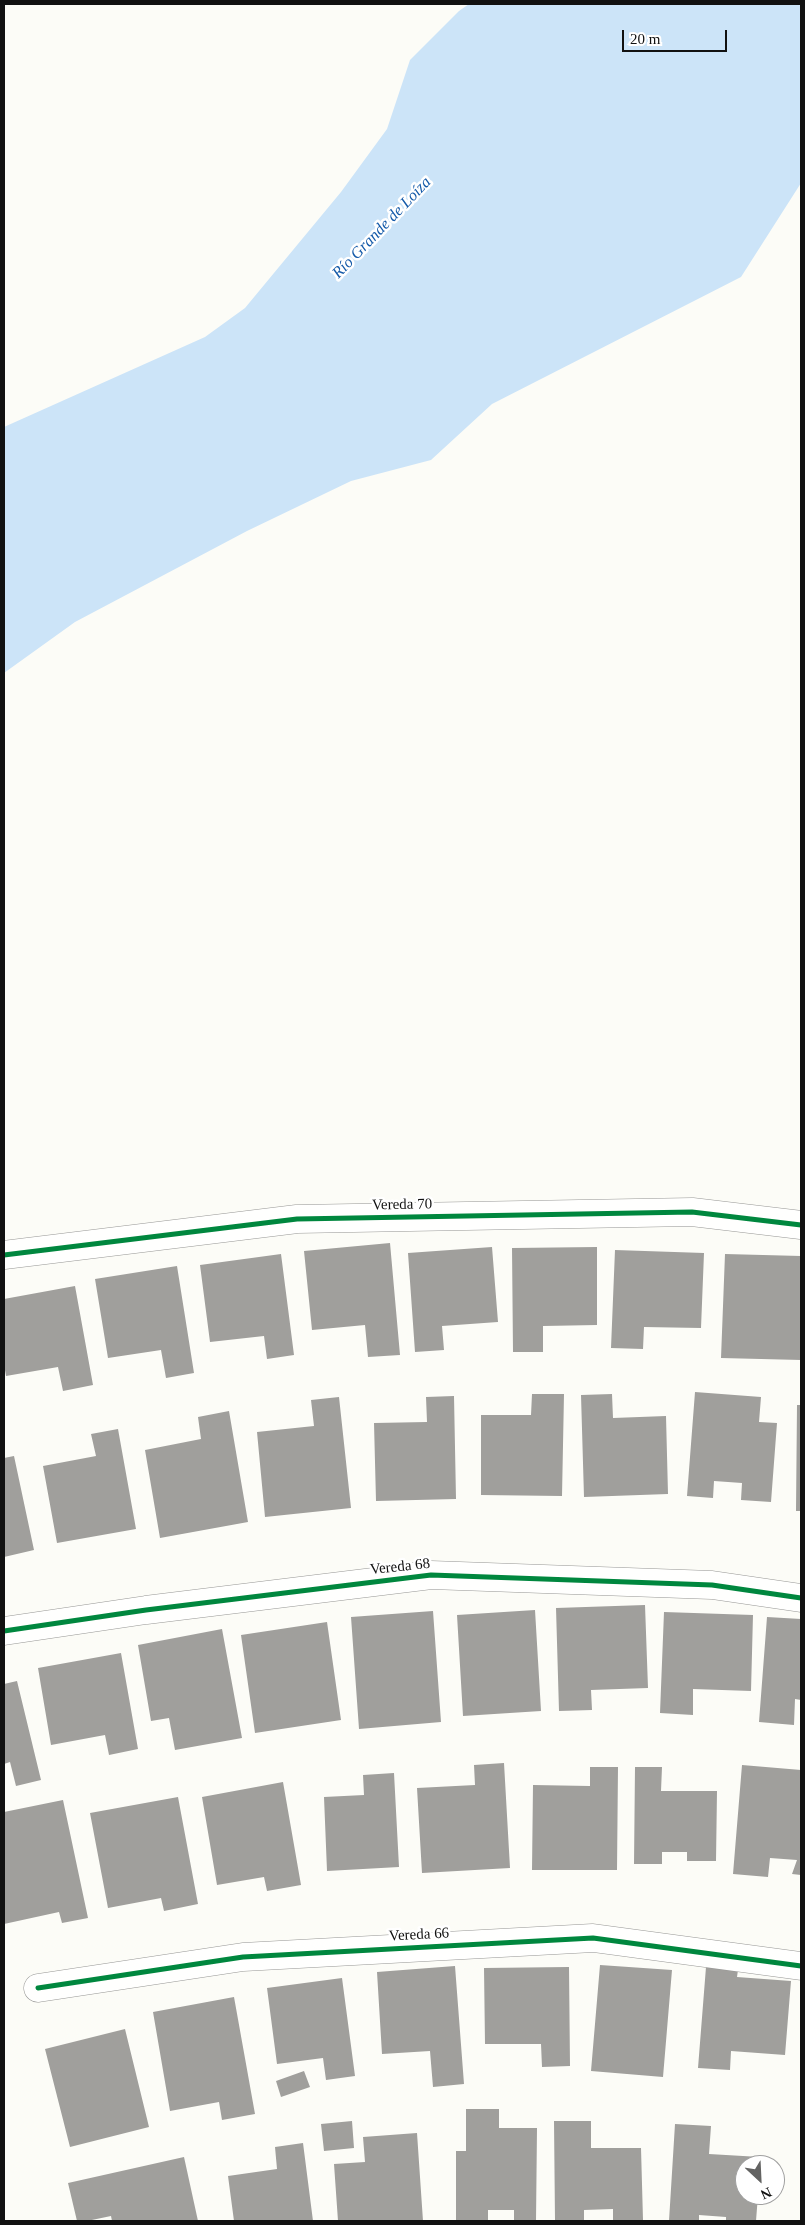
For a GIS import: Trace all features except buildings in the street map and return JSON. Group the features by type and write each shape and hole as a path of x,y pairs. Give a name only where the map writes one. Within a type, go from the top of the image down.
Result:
{"street":[{"name":"Vereda 70","path":"4,1255 297,1219 692,1212 801,1225"},
{"name":"Vereda 68","path":"4,1631 146,1610 432,1575 712,1585 801,1598"},
{"name":"Vereda 66","path":"38,1988 243,1957 592,1938 801,1966"}],"water":[{"name":"Río Grande de Loíza","path":"469,4 801,4 801,183 741,277 492,404 431,460 351,481 247,531 75,622 4,673 4,427 205,337 245,308 341,192 387,129 410,60 459,11"}],"cycle path":[{"path":"4,1255 297,1219 692,1212 801,1225"},
{"path":"4,1631 146,1610 431,1575 712,1585 801,1598"},
{"path":"38,1988 243,1957 593,1938 801,1966"}]}
